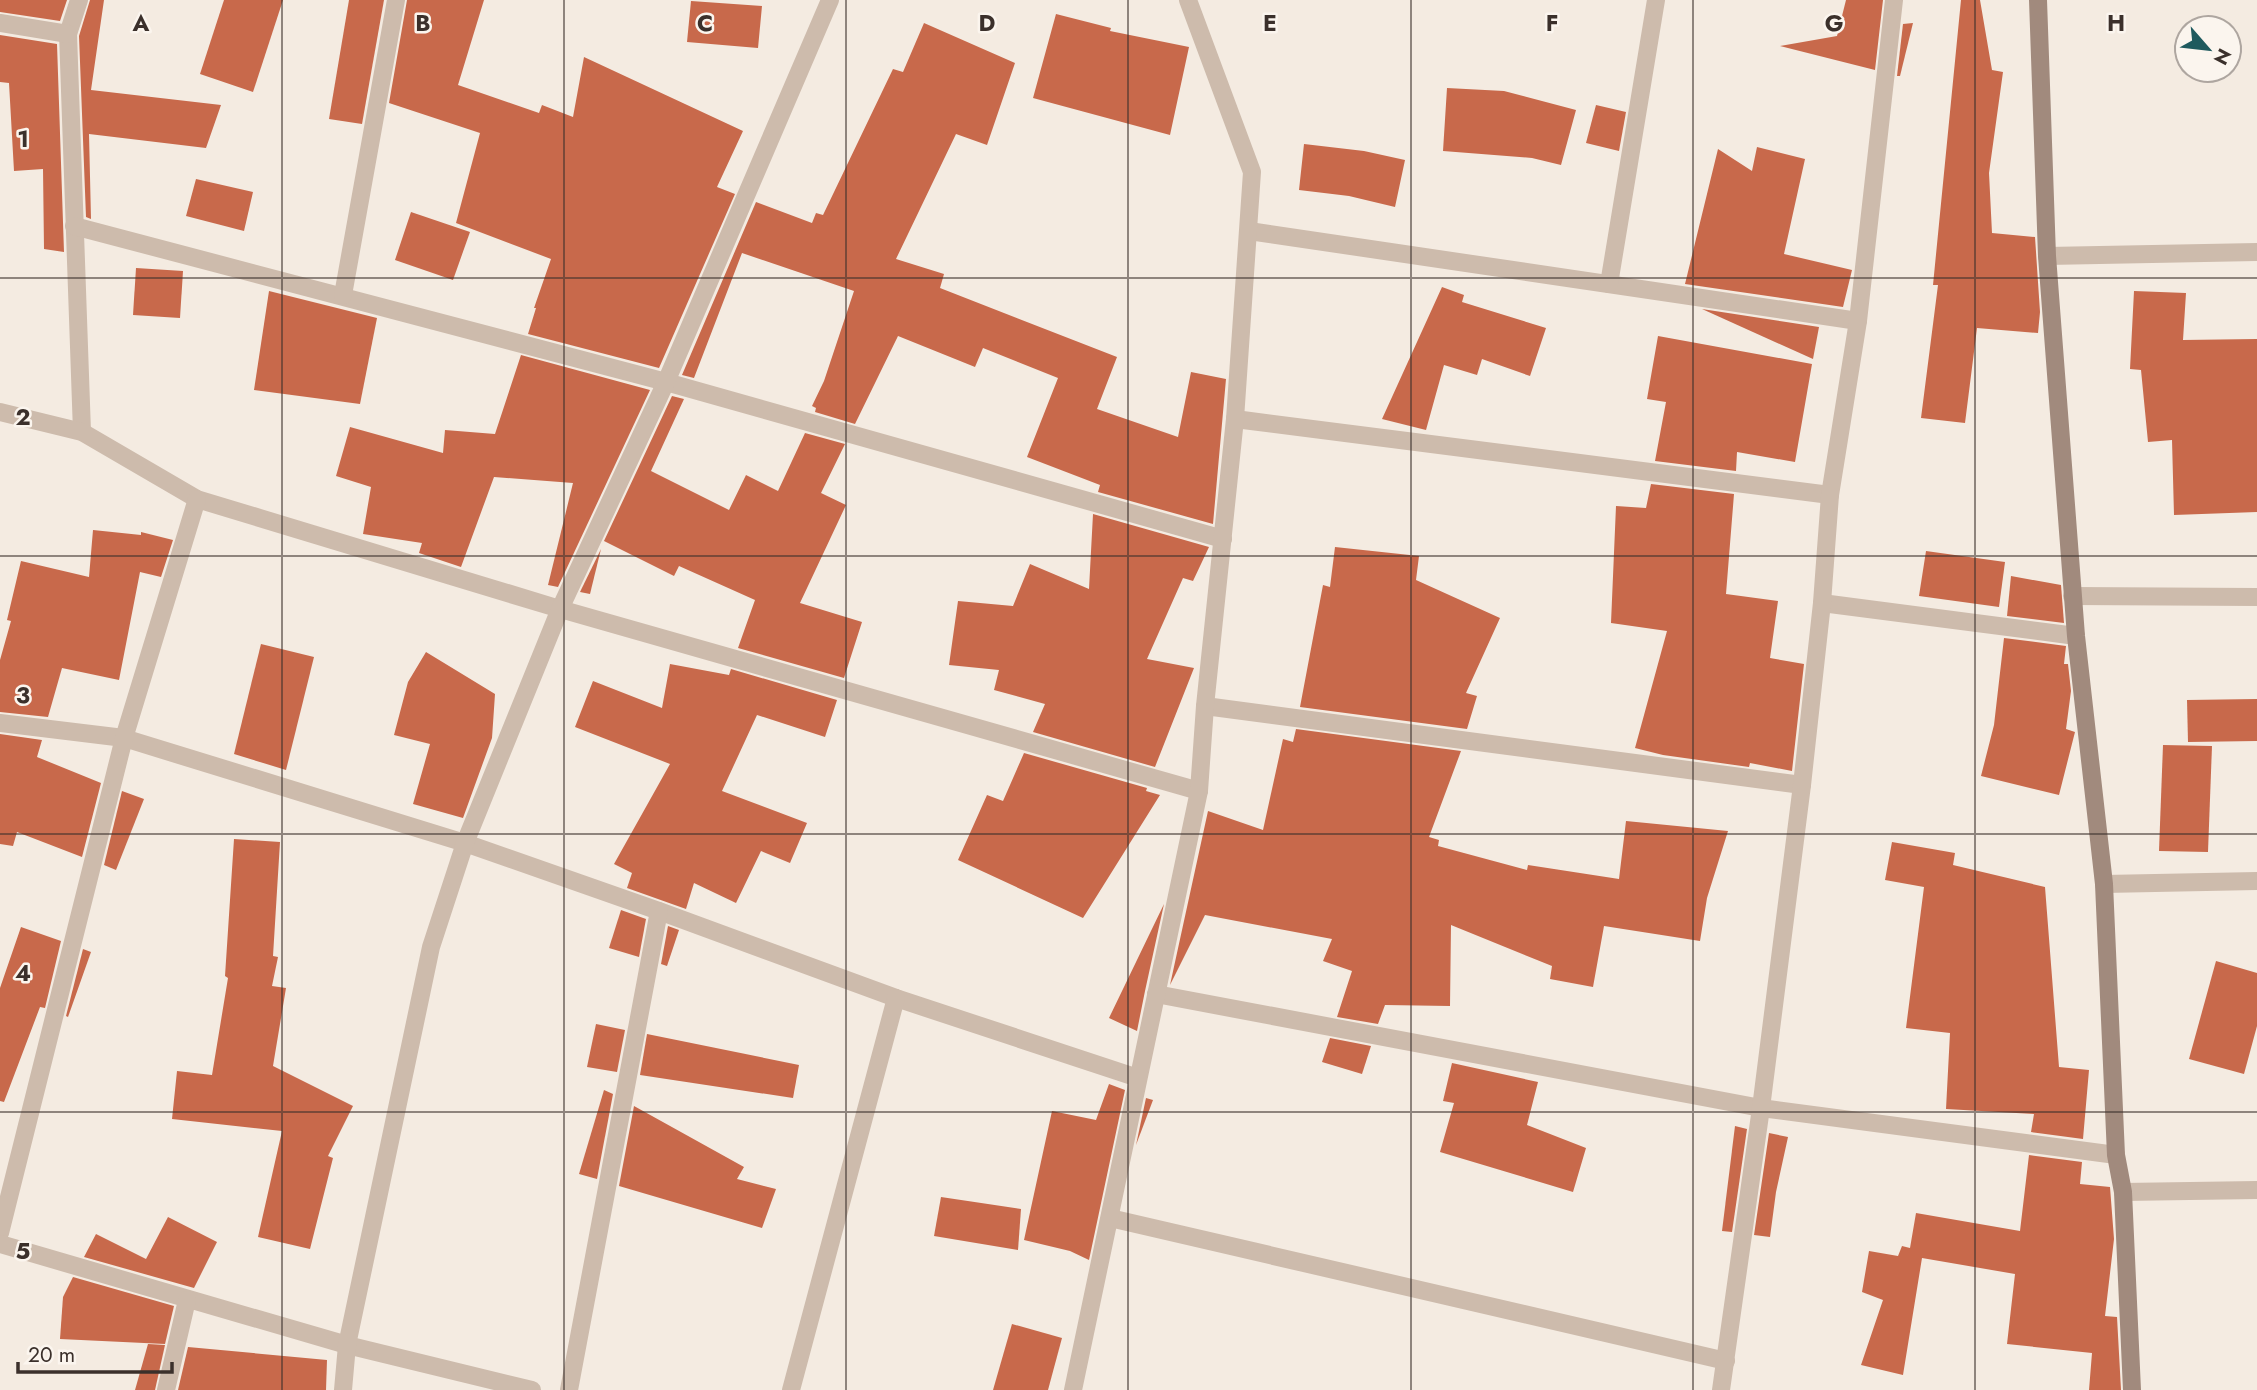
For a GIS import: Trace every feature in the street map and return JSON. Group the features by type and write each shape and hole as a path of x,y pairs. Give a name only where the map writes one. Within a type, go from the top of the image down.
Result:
{"street":[{"path":"79,0 68,34 82,432"},
{"path":"343,295 396,0"},
{"path":"342,1390 347,1345 431,947 465,843 559,608 666,382 830,0"},
{"path":"1073,1390 1199,791 1205,706 1235,419 1252,172 1188,0"},
{"path":"1609,284 1656,0"},
{"path":"1721,1390 1761,1108 1802,785 1822,603 1830,495 1858,321 1894,0"},
{"path":"2038,0 2047,256 2072,596 2104,884 2116,1155 2123,1192 2132,1390"},
{"path":"0,23 68,34"},
{"path":"74,226 666,382 1223,539"},
{"path":"1249,231 1858,321"},
{"path":"2047,256 2257,252"},
{"path":"0,412 82,432 197,499 559,608 1199,791"},
{"path":"1235,419 1830,495"},
{"path":"0,1233 124,738 197,499"},
{"path":"2072,596 2257,597"},
{"path":"1822,603 2076,636"},
{"path":"1205,706 1802,785"},
{"path":"0,723 124,738 465,843 896,998 1138,1078"},
{"path":"2104,884 2257,881"},
{"path":"569,1390 659,911"},
{"path":"1156,994 1761,1108 2116,1155"},
{"path":"791,1390 896,998"},
{"path":"2123,1192 2257,1190"},
{"path":"1110,1218 1726,1361"},
{"path":"0,1244 347,1345 532,1390"},
{"path":"166,1390 187,1300"}],"building":[{"path":"0,0 67,0 60,21 0,12"},
{"path":"90,0 104,0 91,90 221,105 206,148 89,134 91,219 86,217 79,36"},
{"path":"224,0 283,0 253,92 200,74"},
{"path":"349,0 384,0 362,124 329,119"},
{"path":"407,0 484,0 458,85 539,113 542,105 573,117 584,57 743,131 717,187 735,194 659,368 528,334 551,259 456,223 480,133 389,103"},
{"path":"1846,0 1883,0 1875,70 1780,46 1837,36"},
{"path":"1961,0 1980,0 1992,70 2003,72 1989,173 1992,233 2035,237 2040,312 2038,333 1977,328 1965,423 1921,418 1938,285 1933,285"},
{"path":"691,1 762,6 758,48 687,42"},
{"path":"1056,14 1111,28 1110,31 1189,47 1170,135 1033,98"},
{"path":"924,23 1015,63 987,145 956,134 896,259 944,274 940,288 1117,357 1097,409 1178,437 1191,372 1226,379 1213,524 1098,492 1100,485 1027,457 1058,378 983,348 975,367 898,336 855,424 815,412 816,408 812,406 824,381 854,291 742,253 694,378 682,375 756,202 812,223 816,213 823,215 893,69 903,72"},
{"path":"1913,23 1900,76 1897,76 1903,24"},
{"path":"0,35 57,44 64,252 44,249 43,169 14,171 9,83 0,82"},
{"path":"1447,88 1504,91 1576,110 1561,165 1532,158 1443,151"},
{"path":"1596,105 1626,112 1619,151 1586,143"},
{"path":"1304,144 1364,151 1405,160 1395,207 1349,196 1299,190"},
{"path":"1757,147 1805,159 1784,254 1852,270 1843,307 1685,284 1718,149 1752,171"},
{"path":"196,179 253,192 244,231 186,216"},
{"path":"411,212 470,232 453,280 395,260"},
{"path":"136,268 183,271 180,318 133,315"},
{"path":"1442,287 1464,295 1462,302 1546,328 1530,376 1482,359 1477,375 1444,365 1426,430 1382,419"},
{"path":"269,291 377,318 360,404 254,390"},
{"path":"2134,291 2186,293 2183,340 2257,339 2257,512 2174,515 2172,440 2148,442 2141,370 2130,369"},
{"path":"1702,309 1819,327 1813,359"},
{"path":"1658,336 1812,364 1795,462 1737,452 1736,471 1655,461 1666,402 1647,399"},
{"path":"521,355 650,390 558,587 548,585 573,483 494,477 461,567 419,553 422,543 363,534 371,487 336,476 350,427 443,453 445,430 495,434"},
{"path":"672,396 684,399 651,471 729,510 746,475 778,491 805,433 845,444 821,493 846,505 800,603 862,622 844,678 738,648 755,600 679,566 674,576 604,541"},
{"path":"1651,484 1734,494 1726,594 1778,601 1770,658 1804,664 1792,771 1750,763 1749,767 1663,755 1635,748 1667,631 1611,623 1616,506 1646,508"},
{"path":"1093,514 1209,547 1193,581 1183,578 1147,659 1194,668 1155,767 1033,732 1045,704 994,690 999,670 949,665 958,601 1013,606 1030,564 1089,589"},
{"path":"93,530 141,535 141,532 173,540 161,577 140,572 119,680 62,668 48,717 0,712 0,660 11,621 7,620 21,561 89,577"},
{"path":"1335,547 1419,556 1416,580 1500,618 1466,693 1477,696 1467,729 1300,707 1323,585 1330,587"},
{"path":"601,549 590,594 580,592"},
{"path":"1926,551 2005,562 1999,607 1919,596"},
{"path":"2011,576 2061,585 2064,623 2007,616"},
{"path":"2004,638 2066,646 2064,664 2068,664 2071,691 2066,729 2075,732 2059,795 1981,776 1994,725"},
{"path":"261,644 314,657 286,770 234,754"},
{"path":"426,652 495,694 492,738 463,818 413,804 430,744 394,735 408,682"},
{"path":"670,664 729,675 731,669 837,700 825,737 757,715 722,791 807,823 790,863 761,851 736,903 694,883 686,909 627,888 632,873 614,864 670,764 575,727 593,681 662,708"},
{"path":"2257,699 2257,741 2188,742 2187,700"},
{"path":"1296,729 1461,751 1429,837 1439,840 1438,846 1527,870 1528,865 1619,879 1626,821 1728,831 1707,898 1700,941 1604,926 1593,987 1550,979 1552,966 1451,925 1450,1006 1385,1005 1378,1024 1337,1017 1352,971 1323,961 1332,939 1205,915 1170,985 1208,811 1263,830 1283,739 1293,742"},
{"path":"0,734 42,740 37,757 101,783 82,857 17,832 13,846 0,844"},
{"path":"2163,745 2212,746 2208,852 2159,851"},
{"path":"1024,753 1147,788 1146,791 1160,795 1083,918 958,860 987,795 1003,801"},
{"path":"122,791 144,799 116,870 104,865"},
{"path":"234,839 280,842 273,956 278,957 272,986 286,988 273,1066 353,1106 328,1156 333,1158 310,1249 258,1237 282,1131 172,1119 177,1071 212,1075 228,978 225,976"},
{"path":"1892,842 1955,853 1953,865 2045,887 2059,1067 2089,1070 2083,1139 2031,1132 2034,1114 1946,1109 1950,1033 1906,1028 1924,887 1885,880"},
{"path":"1164,904 1145,991 1137,1031 1109,1018"},
{"path":"621,910 646,919 639,957 609,948"},
{"path":"668,926 679,930 667,966 661,964"},
{"path":"21,927 61,941 45,1008 40,1007 4,1102 0,1101 0,988"},
{"path":"83,949 91,952 68,1017 66,1016"},
{"path":"2216,961 2257,973 2257,1026 2244,1074 2189,1059"},
{"path":"596,1024 625,1030 617,1072 587,1067"},
{"path":"647,1034 799,1065 793,1098 640,1075"},
{"path":"1330,1038 1371,1046 1362,1074 1322,1062"},
{"path":"1452,1063 1538,1082 1527,1125 1586,1148 1573,1192 1440,1152 1454,1103 1443,1101"},
{"path":"1109,1084 1125,1090 1089,1260 1070,1251 1024,1240 1052,1111 1096,1120"},
{"path":"604,1090 613,1094 597,1179 579,1174"},
{"path":"1146,1098 1153,1100 1136,1145"},
{"path":"634,1106 744,1167 737,1179 776,1189 762,1228 619,1186"},
{"path":"1735,1126 1747,1129 1732,1232 1722,1231"},
{"path":"1769,1133 1788,1137 1770,1237 1754,1235"},
{"path":"2029,1155 2082,1162 2080,1184 2110,1187 2114,1239 2105,1316 2117,1317 2121,1390 2089,1390 2092,1353 2007,1344 2015,1274 1922,1258 1903,1375 1861,1365 1883,1300 1862,1292 1869,1251 1898,1256 1902,1246 1910,1248 1916,1213 2020,1231"},
{"path":"941,1197 1021,1209 1018,1250 934,1236"},
{"path":"168,1217 217,1242 194,1288 84,1257 96,1234 146,1259"},
{"path":"73,1277 174,1306 165,1344 60,1339 63,1297"},
{"path":"1012,1324 1062,1338 1048,1390 993,1390"},
{"path":"148,1344 165,1345 155,1390 135,1390"},
{"path":"188,1347 327,1360 326,1390 178,1390"}]}
